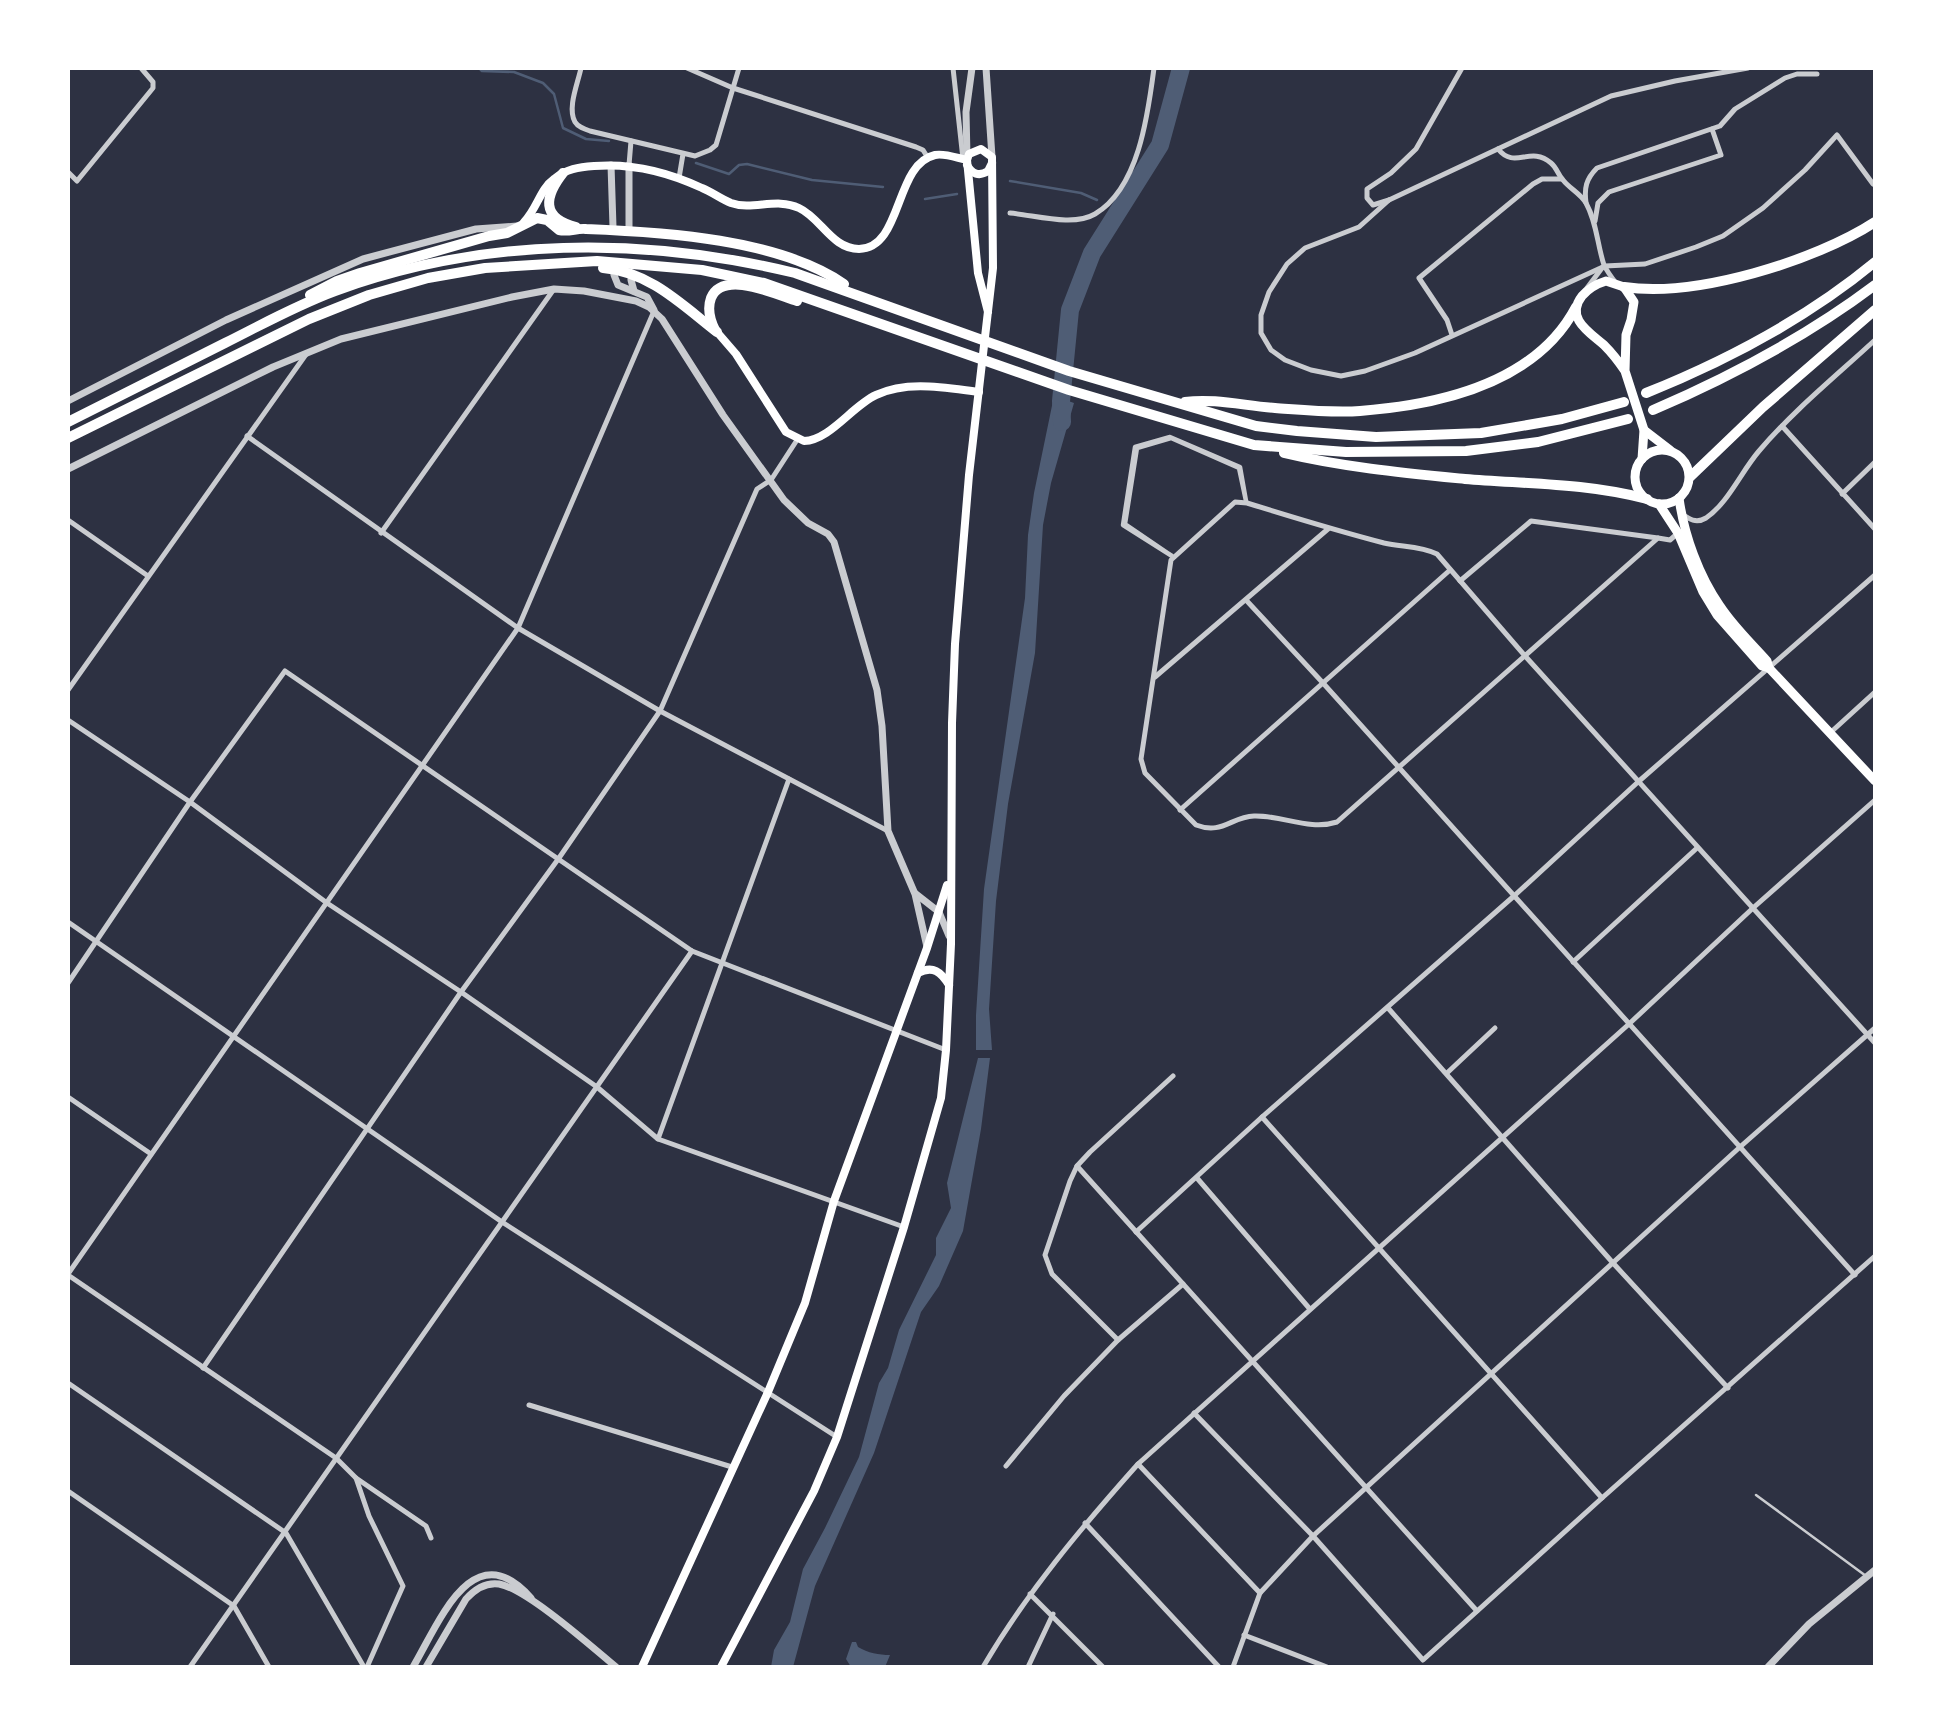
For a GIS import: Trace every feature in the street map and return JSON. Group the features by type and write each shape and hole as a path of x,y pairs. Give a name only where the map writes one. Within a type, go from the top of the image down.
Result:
{"highway":[{"path":"563,173 550,191 548,198 551,210 559,221 582,228"},
{"path":"284,314 316,291 337,281 480,238 507,233 537,218 547,220 559,230 608,228 699,237 755,248 832,275 868,299"},
{"path":"1620,285 1646,291 1671,289 1764,269 1820,251 1875,222"},
{"path":"68,422 284,314 365,280 429,262 503,251 599,247 680,251 759,263 828,283 1069,371 1256,426 1335,435 1389,437 1481,433 1562,419 1624,402"},
{"path":"1646,393 1685,377 1797,320 1875,262"},
{"path":"68,438 269,338 339,306 401,285 485,268 605,268 653,265 727,273 764,283 1069,390 1300,457 1465,479 1594,488 1647,499"},
{"path":"605,268 636,279 675,298 717,332"},
{"path":"717,332 709,315 711,297 730,284 750,286 815,307 843,310"},
{"path":"1653,410 1779,350 1875,285"},
{"path":"1179,402 1202,400 1257,407 1359,411 1422,403 1452,396 1515,370 1536,356 1554,338 1576,307"},
{"path":"1689,477 1763,407 1875,310"},
{"path":"1254,445 1346,452 1466,451 1538,442 1628,419"}],"main road":[{"path":"721,1667 814,1491 837,1437 904,1227 941,1098 950,985 955,644 965,518 993,268 992,160 981,149 974,150 966,160 978,273 988,312"},
{"path":"520,226 534,211 547,185 563,173 578,168 629,165 679,178 739,205 776,203 797,206 814,217 842,245 860,249 881,239 912,175 928,158 937,155 966,160"},
{"path":"966,160 970,170 978,175 988,172 992,160"},
{"path":"1625,371 1626,335 1632,320 1634,302 1620,285 1606,281 1584,293 1576,307 1577,318 1583,329 1613,354 1625,371 1644,430 1642,459 1636,473 1637,487 1647,499 1658,504 1678,533 1703,592 1717,615 1762,666 1769,668"},
{"path":"717,332 736,354 786,432 797,440 817,439 871,398 894,389 939,388 979,392"},
{"path":"1644,430 1685,462 1689,477 1688,485 1679,498 1673,502 1658,504"},
{"path":"1642,459 1656,451 1672,452"},
{"path":"1679,498 1681,513 1696,556 1720,608 1767,661 1769,668 1875,781"},
{"path":"642,1667 768,1392 805,1303 834,1201 927,948 950,875"},
{"path":"918,973 929,969 938,971 950,985"}],"street":[{"path":"68,173 77,181 153,88 153,82 141,68"},
{"path":"581,68 572,110 574,121 579,126 695,156 716,145 738,68"},
{"path":"687,68 733,88 916,147 923,150 928,158"},
{"path":"953,68 966,160"},
{"path":"966,160 967,112 972,68"},
{"path":"986,68 992,160"},
{"path":"1010,213 1058,220 1077,218 1095,214 1114,196 1123,186 1141,146 1154,68"},
{"path":"1462,68 1416,149 1391,173 1367,189 1367,198 1373,205 1389,200 1611,96 1748,68"},
{"path":"1620,285 1605,266 1596,226 1586,203 1585,186 1589,175 1597,168 1720,126 1735,109 1785,78 1797,74 1817,75"},
{"path":"1596,226 1598,203 1609,192 1721,155 1712,129"},
{"path":"1389,200 1359,227 1305,248 1287,264 1269,292 1261,315 1261,333 1270,350 1285,360 1311,370 1341,376 1365,371 1415,353 1605,266 1646,264 1723,236 1785,189 1838,135 1873,184"},
{"path":"629,228 631,141"},
{"path":"1498,149 1504,157 1512,159 1541,156 1553,165 1562,179 1586,203"},
{"path":"679,178 683,154"},
{"path":"608,228 611,165"},
{"path":"1452,335 1447,320 1419,278 1533,184 1542,179 1562,179"},
{"path":"68,401 226,320 363,259 476,229 520,226"},
{"path":"1584,293 1605,266"},
{"path":"431,1538 426,1526 356,1478 337,1458 68,1275 517,628 654,311 650,300 618,285 605,268"},
{"path":"634,291 636,279"},
{"path":"381,533 554,289"},
{"path":"68,468 309,351 341,339 476,305 554,289 584,291 643,304 654,311 670,329 723,415 784,500 808,523 828,534 834,542 877,690 882,726 888,831 915,894 927,948"},
{"path":"1681,513 1691,520 1701,521 1716,510 1758,452 1782,426 1875,340"},
{"path":"68,690 309,351"},
{"path":"1782,426 1875,529"},
{"path":"247,436 517,628 660,711 888,831"},
{"path":"1170,437 1240,467 1246,501 1239,468 1171,438 1137,448 1125,524 1172,556 1124,525 1135,447 1170,437"},
{"path":"203,1368 461,992 559,858 660,711 757,489 771,480 797,440"},
{"path":"1842,494 1875,462"},
{"path":"1658,538 1526,657 1336,822 1326,825 1256,816 1206,829 1196,825 1145,773 1141,759 1171,560 1234,502 1247,503 1328,529 1392,545 1427,549 1437,554 1461,580 1526,657 1875,1043"},
{"path":"68,520 148,576"},
{"path":"1461,580 1531,521 1670,540 1678,533"},
{"path":"1155,677 1328,529"},
{"path":"1180,810 1450,570"},
{"path":"1136,1232 1262,1117 1514,896 1638,782 1875,575"},
{"path":"1245,600 1323,682 1855,1275"},
{"path":"68,983 190,802 285,671 692,951 946,1050"},
{"path":"1830,733 1875,692"},
{"path":"68,720 190,802 327,903 597,1087 658,1139 904,1227"},
{"path":"658,1139 720,962 789,779"},
{"path":"983,1667 1010,1621 1030,1594 1085,1523 1138,1464 1875,800"},
{"path":"1573,962 1697,848"},
{"path":"915,894 939,912 951,944"},
{"path":"68,922 502,1222 837,1437"},
{"path":"190,1667 692,951"},
{"path":"1388,1008 1613,1263 1728,1388"},
{"path":"1447,1073 1495,1028"},
{"path":"1233,1667 1260,1593 1312,1536 1875,1028"},
{"path":"1118,1340 1052,1274 1045,1255 1077,1166 1173,1076"},
{"path":"68,1097 151,1154"},
{"path":"1262,1117 1602,1497"},
{"path":"1077,1166 1477,1611"},
{"path":"1196,1178 1310,1308"},
{"path":"1194,1413 1312,1536 1423,1660 1602,1497 1875,1256"},
{"path":"1006,1466 1064,1396 1118,1340 1183,1284"},
{"path":"68,1383 286,1533 365,1667"},
{"path":"529,1405 732,1467"},
{"path":"1138,1464 1260,1593"},
{"path":"356,1478 369,1516 403,1586 365,1667"},
{"path":"68,1491 234,1605 269,1667"},
{"path":"1085,1523 1219,1667"},
{"path":"1768,1667 1809,1624 1875,1570"},
{"path":"413,1667 463,1586 475,1578 492,1574 510,1579 518,1589 617,1667"},
{"path":"426,1667 458,1610 473,1591 493,1584 518,1589"},
{"path":"1030,1594 1053,1614 1103,1667"},
{"path":"1028,1667 1053,1614"},
{"path":"1244,1635 1327,1667"}],"lane":[{"path":"1756,1495 1866,1576"}],"water":[{"path":"1054,396 1074,403 1051,483 1043,525 1035,653 1008,804 996,901 989,1009 992,1050 976,1050 984,889 1025,598 1028,535"},
{"path":"978,1058 990,1058 963,1231 939,1286 921,1312 874,1453 815,1586 793,1667 771,1667 774,1650 790,1622 803,1569 859,1457 879,1383 888,1368 899,1330 936,1255 936,1238 951,1208 947,1183"},
{"path":"852,1642 870,1652 890,1655 885,1667 851,1667 846,1659"}],"waterway":[{"path":"479,68 482,71 514,72 543,83 554,94 563,128 586,139 609,141"},
{"path":"1062,422 1061,401 1070,310 1092,253 1160,145 1181,68"},
{"path":"696,163 729,174 739,165 747,164 812,180 883,187"},
{"path":"1010,181 1081,193 1097,200"},
{"path":"925,199 957,194"},
{"path":"1111,208 1117,213"}]}
